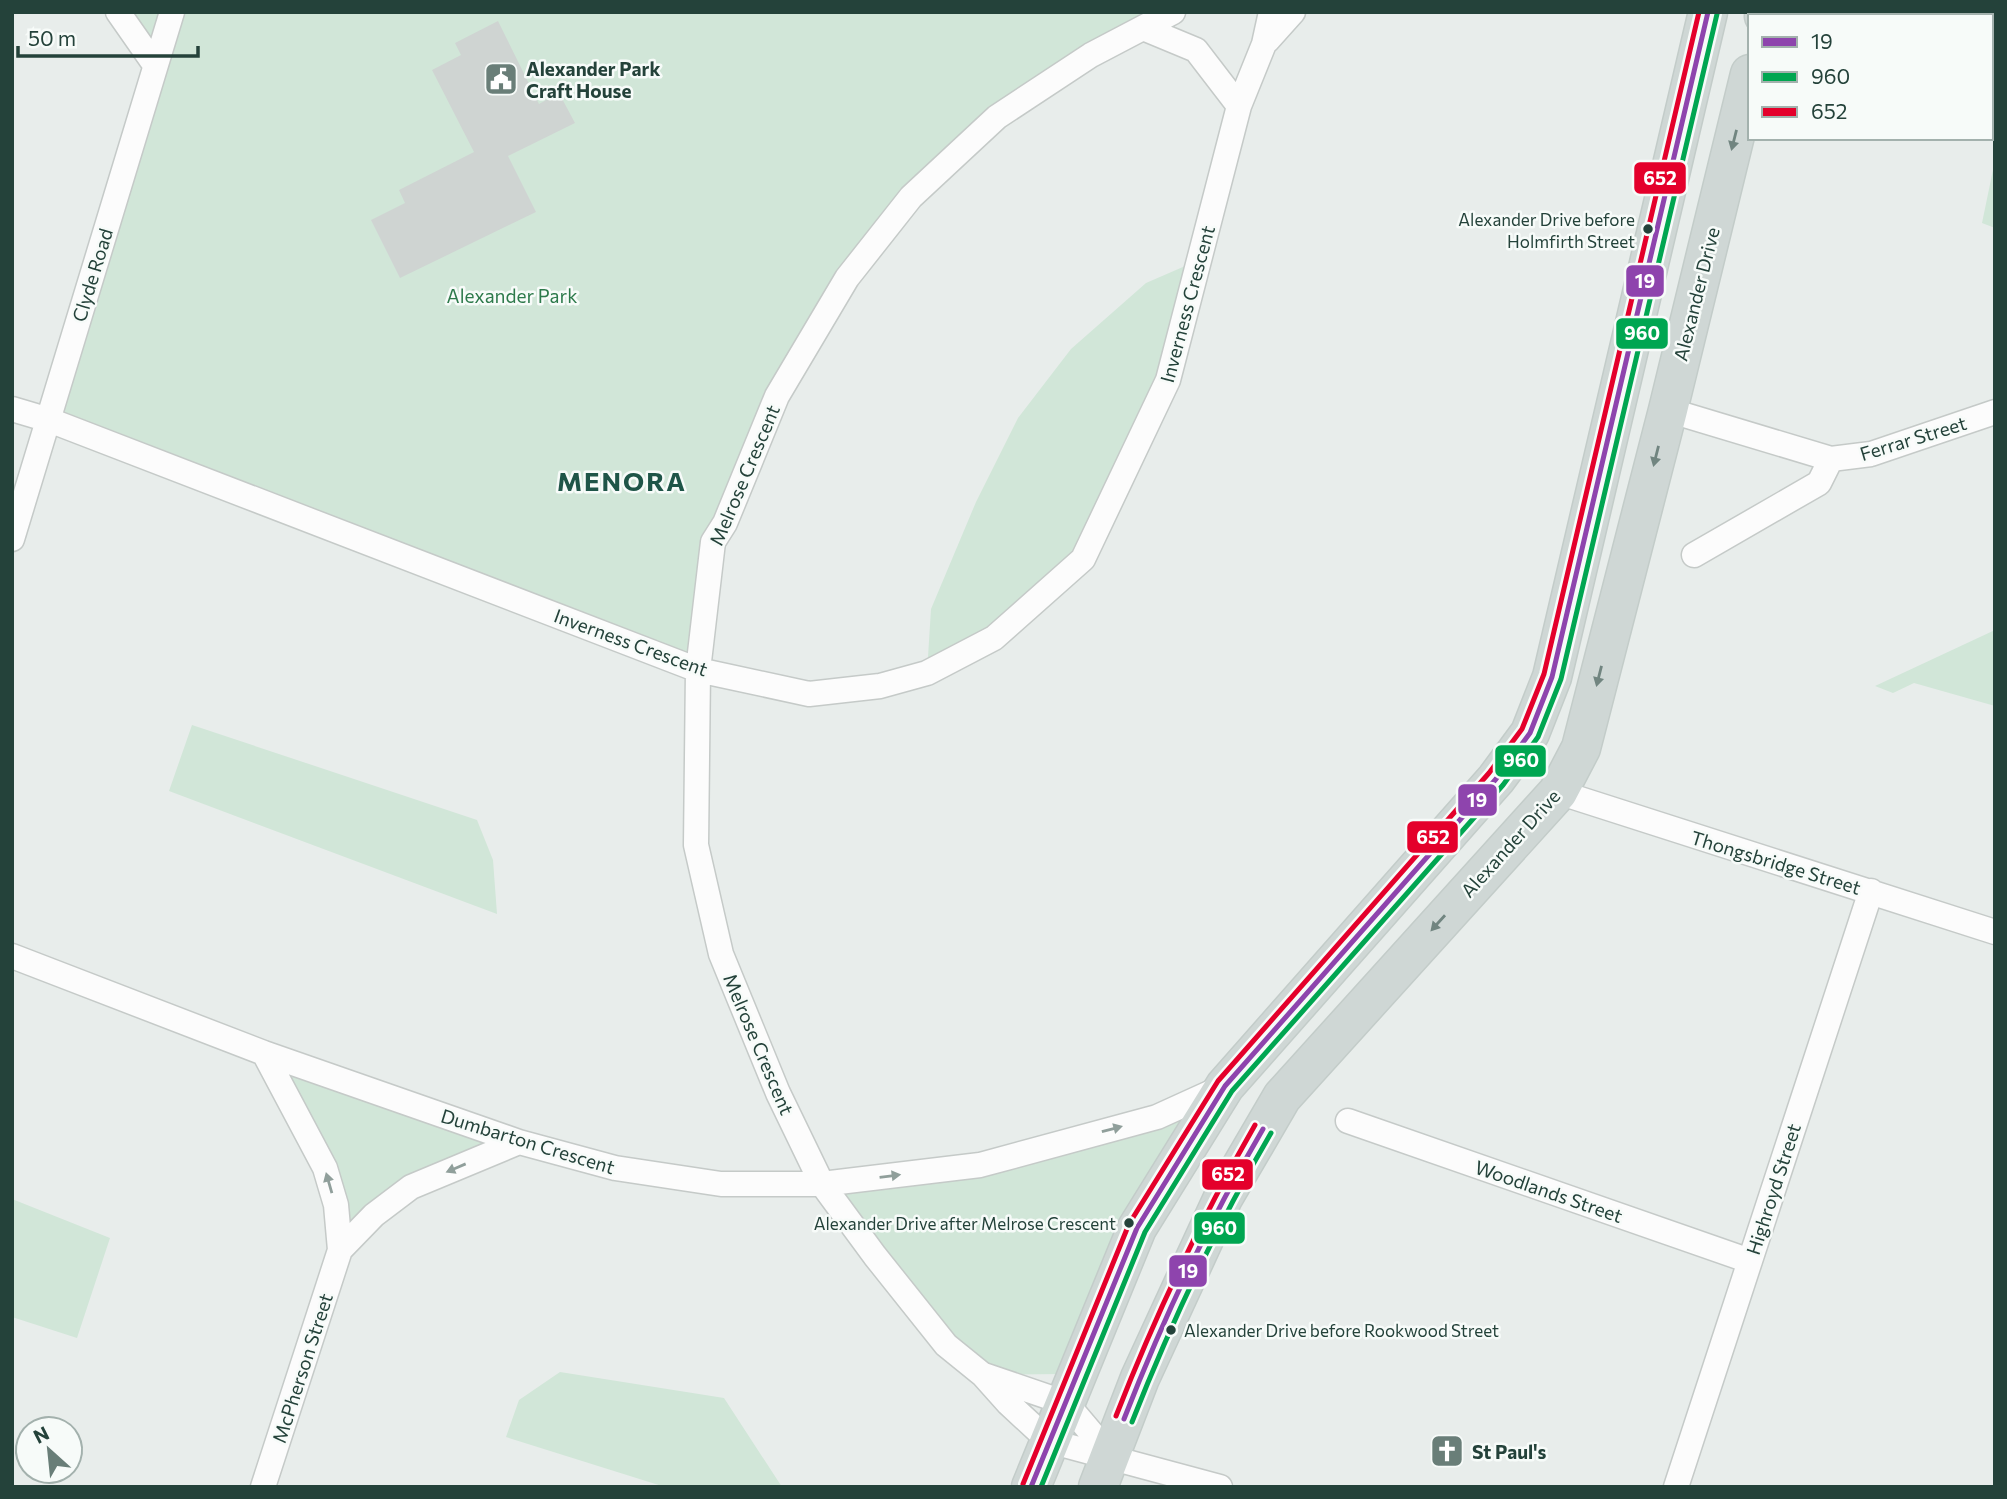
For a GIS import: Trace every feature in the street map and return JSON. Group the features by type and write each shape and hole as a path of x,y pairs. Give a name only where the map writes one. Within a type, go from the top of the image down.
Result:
{"main road":[{"path":"1031,1487 1137,1228 1225,1086 1496,779 1530,733 1552,677 1708,12"},
{"name":"Alexander Drive","path":"1104,1471 1140,1378 1223,1198 1282,1097 1558,792 1581,748 1668,410 1748,82"}],"street":[{"path":"118,12 155,65"},
{"name":"Clyde Road","path":"12,539 172,12"},
{"name":"Melrose Crescent","path":"1049,1441 983,1375 946,1345 875,1256 822,1184 778,1093 721,954 696,845 698,670 713,542 725,523 777,396 847,278 911,197 998,117 1091,55 1173,12"},
{"name":"Inverness Crescent","path":"12,409 49,420 698,670 809,694 880,686 927,673 994,638 1083,559 1168,380 1239,106 1264,44 1271,12"},
{"path":"1264,44 1293,12"},
{"path":"1143,29 1196,50 1239,106"},
{"name":"Ferrar Street","path":"1668,410 1831,459 1871,454 1995,412"},
{"path":"1694,555 1819,483 1831,459"},
{"name":"Thongsbridge Street","path":"1558,792 1995,932"},
{"name":"Highroyd Street","path":"1676,1487 1871,891"},
{"name":"Dumbarton Crescent","path":"12,956 264,1053 519,1142 615,1168 721,1184 822,1184 980,1165 1157,1116 1225,1086"},
{"name":"McPherson Street","path":"263,1487 341,1250 336,1205 325,1168 264,1053"},
{"name":"Woodlands Street","path":"1348,1121 1750,1261"},
{"name":"McPherson Street","path":"341,1250 374,1215 411,1187 519,1142"},
{"name":"Melrose Crescent","path":"983,1375 1066,1403"},
{"path":"1066,1403 1104,1471"},
{"path":"1049,1441 1104,1471 1220,1487"}],"green space":[{"path":"118,12 172,12 155,65"},
{"name":"Alexander Park","path":"176,12 1173,12 997,117 847,278 713,542 698,670 49,420"},
{"path":"1995,160 1995,228 1982,223"},
{"path":"1199,260 1168,380 1083,559 927,673 931,609 976,502 1018,418 1071,349 1146,283"},
{"path":"1995,630 1995,706 1914,683 1893,693 1875,686"},
{"path":"192,725 477,820 493,860 497,914 169,791"},
{"path":"264,1053 519,1142 411,1187 340,1250 325,1168"},
{"path":"1225,1086 1062,1374 983,1375 822,1184 980,1165"},
{"path":"12,1199 110,1238 77,1338 12,1317"},
{"path":"560,1372 724,1398 782,1487 665,1487 506,1437 519,1400"}],"building":[{"path":"498,21 539,104 559,93 575,123 508,156 536,212 400,278 371,220 405,203 399,190 474,152 432,70 461,55 455,43"}],"transit line":[{"name":"652","path":"1023,1484 1129,1224 1218,1081 1489,773 1522,729 1544,674 1699,12"},
{"name":"19","path":"1031,1487 1137,1228 1225,1086 1496,779 1530,733 1552,677 1708,12"},
{"name":"960","path":"1041,1487 1145,1232 1232,1091 1503,785 1538,737 1561,679 1717,14"},
{"name":"652","path":"1116,1416 1180,1268 1255,1125"},
{"name":"19","path":"1124,1419 1188,1271 1263,1129"},
{"name":"960","path":"1132,1422 1196,1275 1271,1133"}],"place":[{"name":"Alexander Park Craft House","path":"501,79"},
{"name":"Alexander Drive before Holmfirth Street","path":"1648,229"},
{"name":"Alexander Drive after Melrose Crescent","path":"1129,1223"},
{"name":"Alexander Drive before Rookwood Street","path":"1171,1330"},
{"name":"St Paul's","path":"1447,1451"}],"district":[{"name":"MENORA","path":"622,480"}]}
